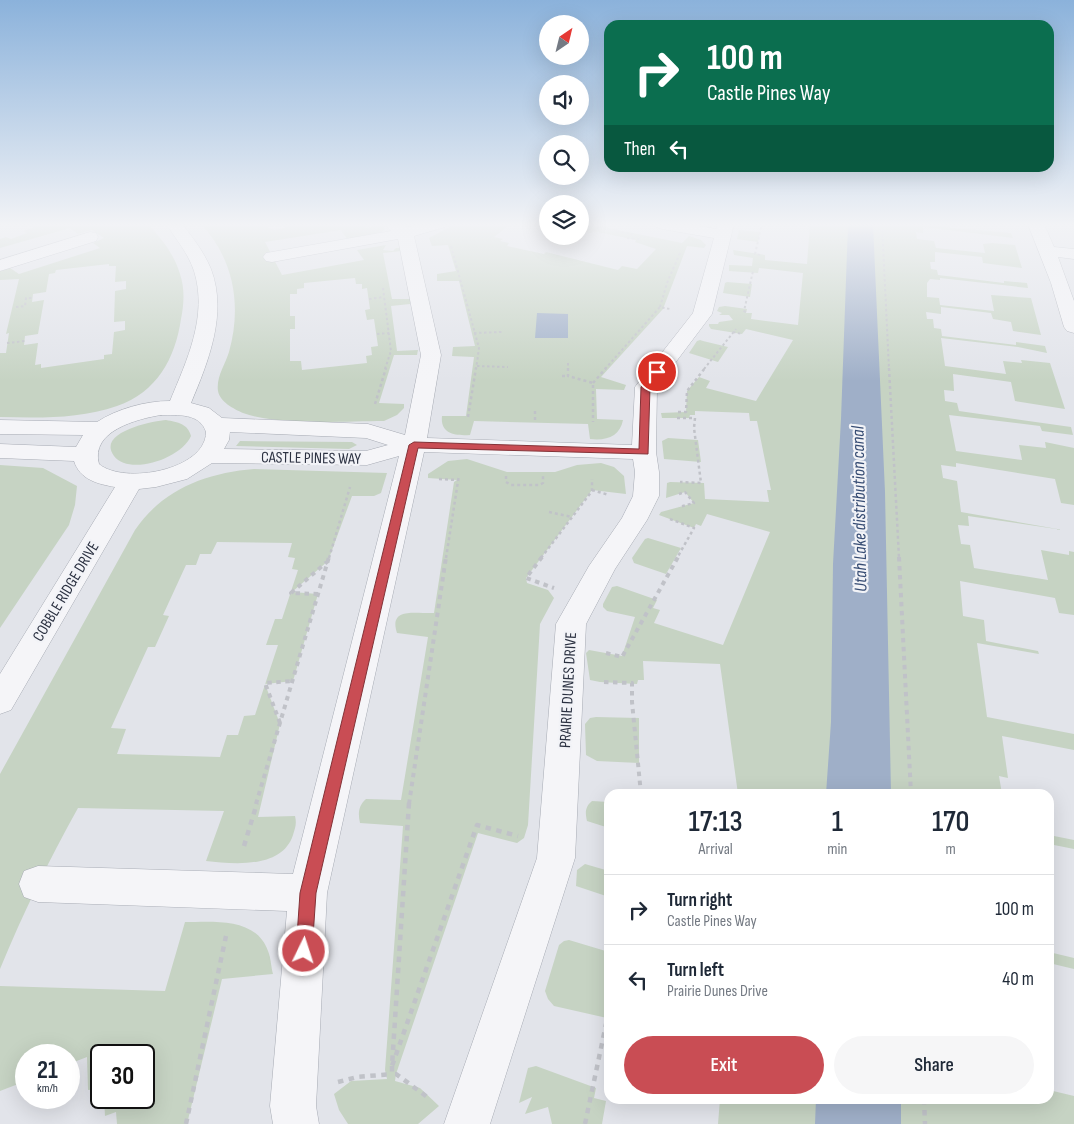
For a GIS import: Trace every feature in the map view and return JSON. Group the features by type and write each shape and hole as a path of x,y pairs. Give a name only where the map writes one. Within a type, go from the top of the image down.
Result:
{"street":[{"path":"178,408 202,348 207,329 209,311 204,276"},
{"path":"296,1124 293,1106 308,893 422,411 431,355 411,276"},
{"name":"PRAIRIE DUNES DRIVE","path":"467,1124 556,858 571,624 603,566 634,520 646,496 647,472 644,452 646,387 702,314 712,276"},
{"path":"1057,276 1074,327"},
{"path":"178,408 194,410 207,415 216,425 219,433 216,444 207,456 176,474 152,480 131,482 111,480 98,474 88,466 86,454 88,445 104,429 127,416 142,411 178,408"},
{"name":"CASTLE PINES WAY","path":"216,425 368,431 414,445 644,452"},
{"path":"0,427 104,429"},
{"name":"CASTLE PINES WAY","path":"207,456 367,458 414,445"},
{"path":"0,451 86,454"},
{"name":"COBBLE RIDGE DRIVE","path":"0,701 131,482"},
{"path":"38,884 308,893"}],"path":[{"path":"459,276 479,348 467,419"},
{"path":"593,426 593,383 660,306 670,276"},
{"path":"746,312 744,311 752,276"},
{"path":"885,276 911,789"},
{"path":"375,405 391,351 383,284"},
{"path":"16,307 24,306 26,298 32,298"},
{"path":"369,299 384,298"},
{"path":"660,306 675,310"},
{"path":"673,412 686,412 687,391 734,330 742,334"},
{"path":"474,333 502,332"},
{"path":"377,334 389,333"},
{"path":"7,343 25,341"},
{"path":"568,363 568,376"},
{"path":"477,366 508,367"},
{"path":"562,376 593,383"},
{"path":"535,410 535,420"},
{"path":"670,418 695,418 694,428 701,482 678,482"},
{"path":"392,1074 408,810 460,469"},
{"path":"556,589 526,578 592,490 591,473"},
{"path":"244,846 352,479"},
{"path":"438,479 458,480"},
{"path":"592,490 610,495"},
{"path":"676,495 685,492 694,503 676,508"},
{"path":"549,512 572,517"},
{"path":"597,651 622,657 694,528 665,517"},
{"path":"318,594 291,593 328,561"},
{"path":"280,724 265,683 293,681"},
{"path":"600,682 632,683 632,702 641,789"},
{"path":"392,1066 476,825 524,838"},
{"path":"186,1124 226,936"},
{"path":"585,1124 604,1034"},
{"path":"337,1082 357,1077 396,1074 439,1106"},
{"path":"924,1104 925,1124"}],"green space":[{"path":"0,276 49,276 46,292 33,294 32,302 44,300 38,334 25,336 24,345 38,343 35,365 41,364 41,368 104,359 104,355 112,354 114,332 125,330 125,321 114,322 115,291 126,289 126,281 115,282 115,276 181,276 183,308 178,334 169,360 162,372 143,392 117,406 74,415 0,417 0,353 6,353 9,333 6,334 19,279 0,280"},
{"path":"230,276 388,276 392,299 410,299 410,304 391,306 397,351 418,350 417,355 394,355 379,403 404,404 404,408 397,415 384,421 293,421 275,420 243,413 224,402 219,395 218,386 233,335 235,301","holes":["355,278 356,284 362,284 362,289 367,288 370,309 365,310 367,320 374,319 378,346 371,347 372,355 366,356 367,363 302,370 301,361 290,361 290,329 295,329 295,316 290,316 290,294 297,294 297,289 304,288 304,283"]},
{"path":"437,276 675,276 663,309 601,377 626,385 624,390 596,389 597,419 623,420 616,434 602,439 590,439 588,424 474,421 470,435 454,434 446,430 443,427 442,416 466,416 474,357 452,356 453,347 475,346 459,281 437,281"},
{"path":"803,276 950,276 1004,283 1004,281 1027,283 1028,288 940,278 940,280 930,279 927,283 927,297 939,298 940,305 994,311 991,295 1031,298 1041,335 1013,331 1011,322 993,319 991,313 941,307 941,314 926,312 927,319 933,319 934,328 941,329 942,336 1016,345 1016,342 1045,346 1047,353 1018,347 941,338 945,366 1006,374 1003,361 1022,363 1021,360 1050,363 1065,409 1015,401 1011,382 953,374 954,391 944,390 945,401 957,403 959,411 1071,427 1073,435 1042,431 1040,426 949,415 956,451 1022,460 1019,445 1046,448 1045,442 1074,448 1074,505 1061,503 1055,479 956,463 956,467 941,465 943,478 957,481 961,512 1063,530 968,516 969,526 958,525 961,544 970,545 974,568 1048,580 1041,550 1069,555 1069,551 1074,552 1074,615 1059,613 1055,598 960,581 963,616 984,620 986,641 1038,651 1039,654 977,643 987,717 1074,734 1074,750 1002,736 1008,778 999,776 1001,789 737,789 720,664 643,661 644,680 638,680 637,684 590,680 586,653 589,650 622,656 635,617 607,611 603,607 612,587 617,586 657,600 653,608 660,610 654,623 723,645 770,532 707,514 701,526 696,524 694,528 659,515 661,512 694,503 685,492 666,498 667,483 670,482 704,483 705,499 769,502 767,490 771,490 757,421 750,421 749,413 695,411 695,415 690,415 689,418 662,418 661,413 686,412 687,391 699,377 710,381 706,388 756,401 793,340 746,329 742,334 711,329 709,324 733,320 729,315 719,315 722,313 717,311 719,307 747,309 746,313 752,313 751,319 798,325"},
{"path":"725,283 752,284 750,297 723,293"},
{"path":"700,340 728,347 718,362 689,353 697,341"},
{"path":"166,420 185,426 190,432 191,436 177,452 166,458 142,465 131,465 121,462 114,456 111,448 113,440 119,434 128,429"},
{"path":"668,438 698,440 701,462 664,459 662,441"},
{"path":"240,441 352,442 357,445 349,449 236,446"},
{"path":"467,459 507,472 555,472 577,465 601,463 614,467 624,476 626,494 592,490 526,578 527,583 548,590 554,598 540,624 528,825 524,838 517,843 478,833 396,1074 395,1081 420,1088 439,1106 418,1124 348,1124 339,1110 334,1094 351,1081 387,1079 385,1070 403,826 360,823 359,810 361,804 366,799 401,800 428,637 397,633 395,624 401,615 406,613 434,613 454,482 457,480 428,478 428,474 448,461"},
{"path":"0,465 43,468 77,486 75,505 69,525 0,628"},
{"path":"254,469 387,473 381,493 374,496 352,496 328,561 292,592 318,594 293,681 265,684 280,724 258,817 295,816 296,824 293,835 287,846 279,854 268,859 243,863 206,861 224,811 78,808 37,887 0,969 0,774 135,530 146,516 172,494 203,479 219,474","holes":["217,542 292,543 288,557 295,558 292,569 298,570 282,619 275,619 266,645 278,645 255,715 244,716 238,735 227,735 220,757 117,754 126,729 111,728 148,647 155,647 169,616 163,615 186,565 196,565 200,554 211,554"]},
{"path":"648,538 681,548 666,574 634,563 632,558 645,539"},
{"path":"590,718 639,718 639,763 597,761 586,755 585,724"},
{"path":"592,801 604,802 604,826 587,821 586,810"},
{"path":"1054,836 1074,840 1074,849 1054,845"},
{"path":"585,864 604,870 604,895 576,886 577,870"},
{"path":"185,922 221,922 244,927 254,932 262,940 268,951 273,974 222,979 187,1124 117,1124 116,1112 105,1116 105,1109 155,1109 155,1044 90,1044 90,1090 88,1090 87,1057 80,1060 80,1044 15,1044 15,1085 0,1091 0,986 165,991"},
{"path":"569,940 604,950 604,1017 554,1006 548,999 545,991 559,945"},
{"path":"1054,953 1074,958 1074,969 1054,964"},
{"path":"536,1066 596,1088 594,1098 604,1100 605,1104 602,1124 552,1124 548,1107 525,1114 532,1097 519,1103 528,1068"},
{"path":"1054,1091 1074,1096 1074,1124 718,1124 720,1104 1054,1104"}],"water":[{"name":"Utah Lake distribution canal","path":"846,276 875,276 885,492 891,789 826,789 831,722 833,564"},
{"path":"537,313 568,314 568,338 535,338"},
{"path":"816,1104 901,1104 901,1124 815,1124"}],"route":[{"path":"304,951 308,893 414,445 644,452 646,387 657,372"}]}
